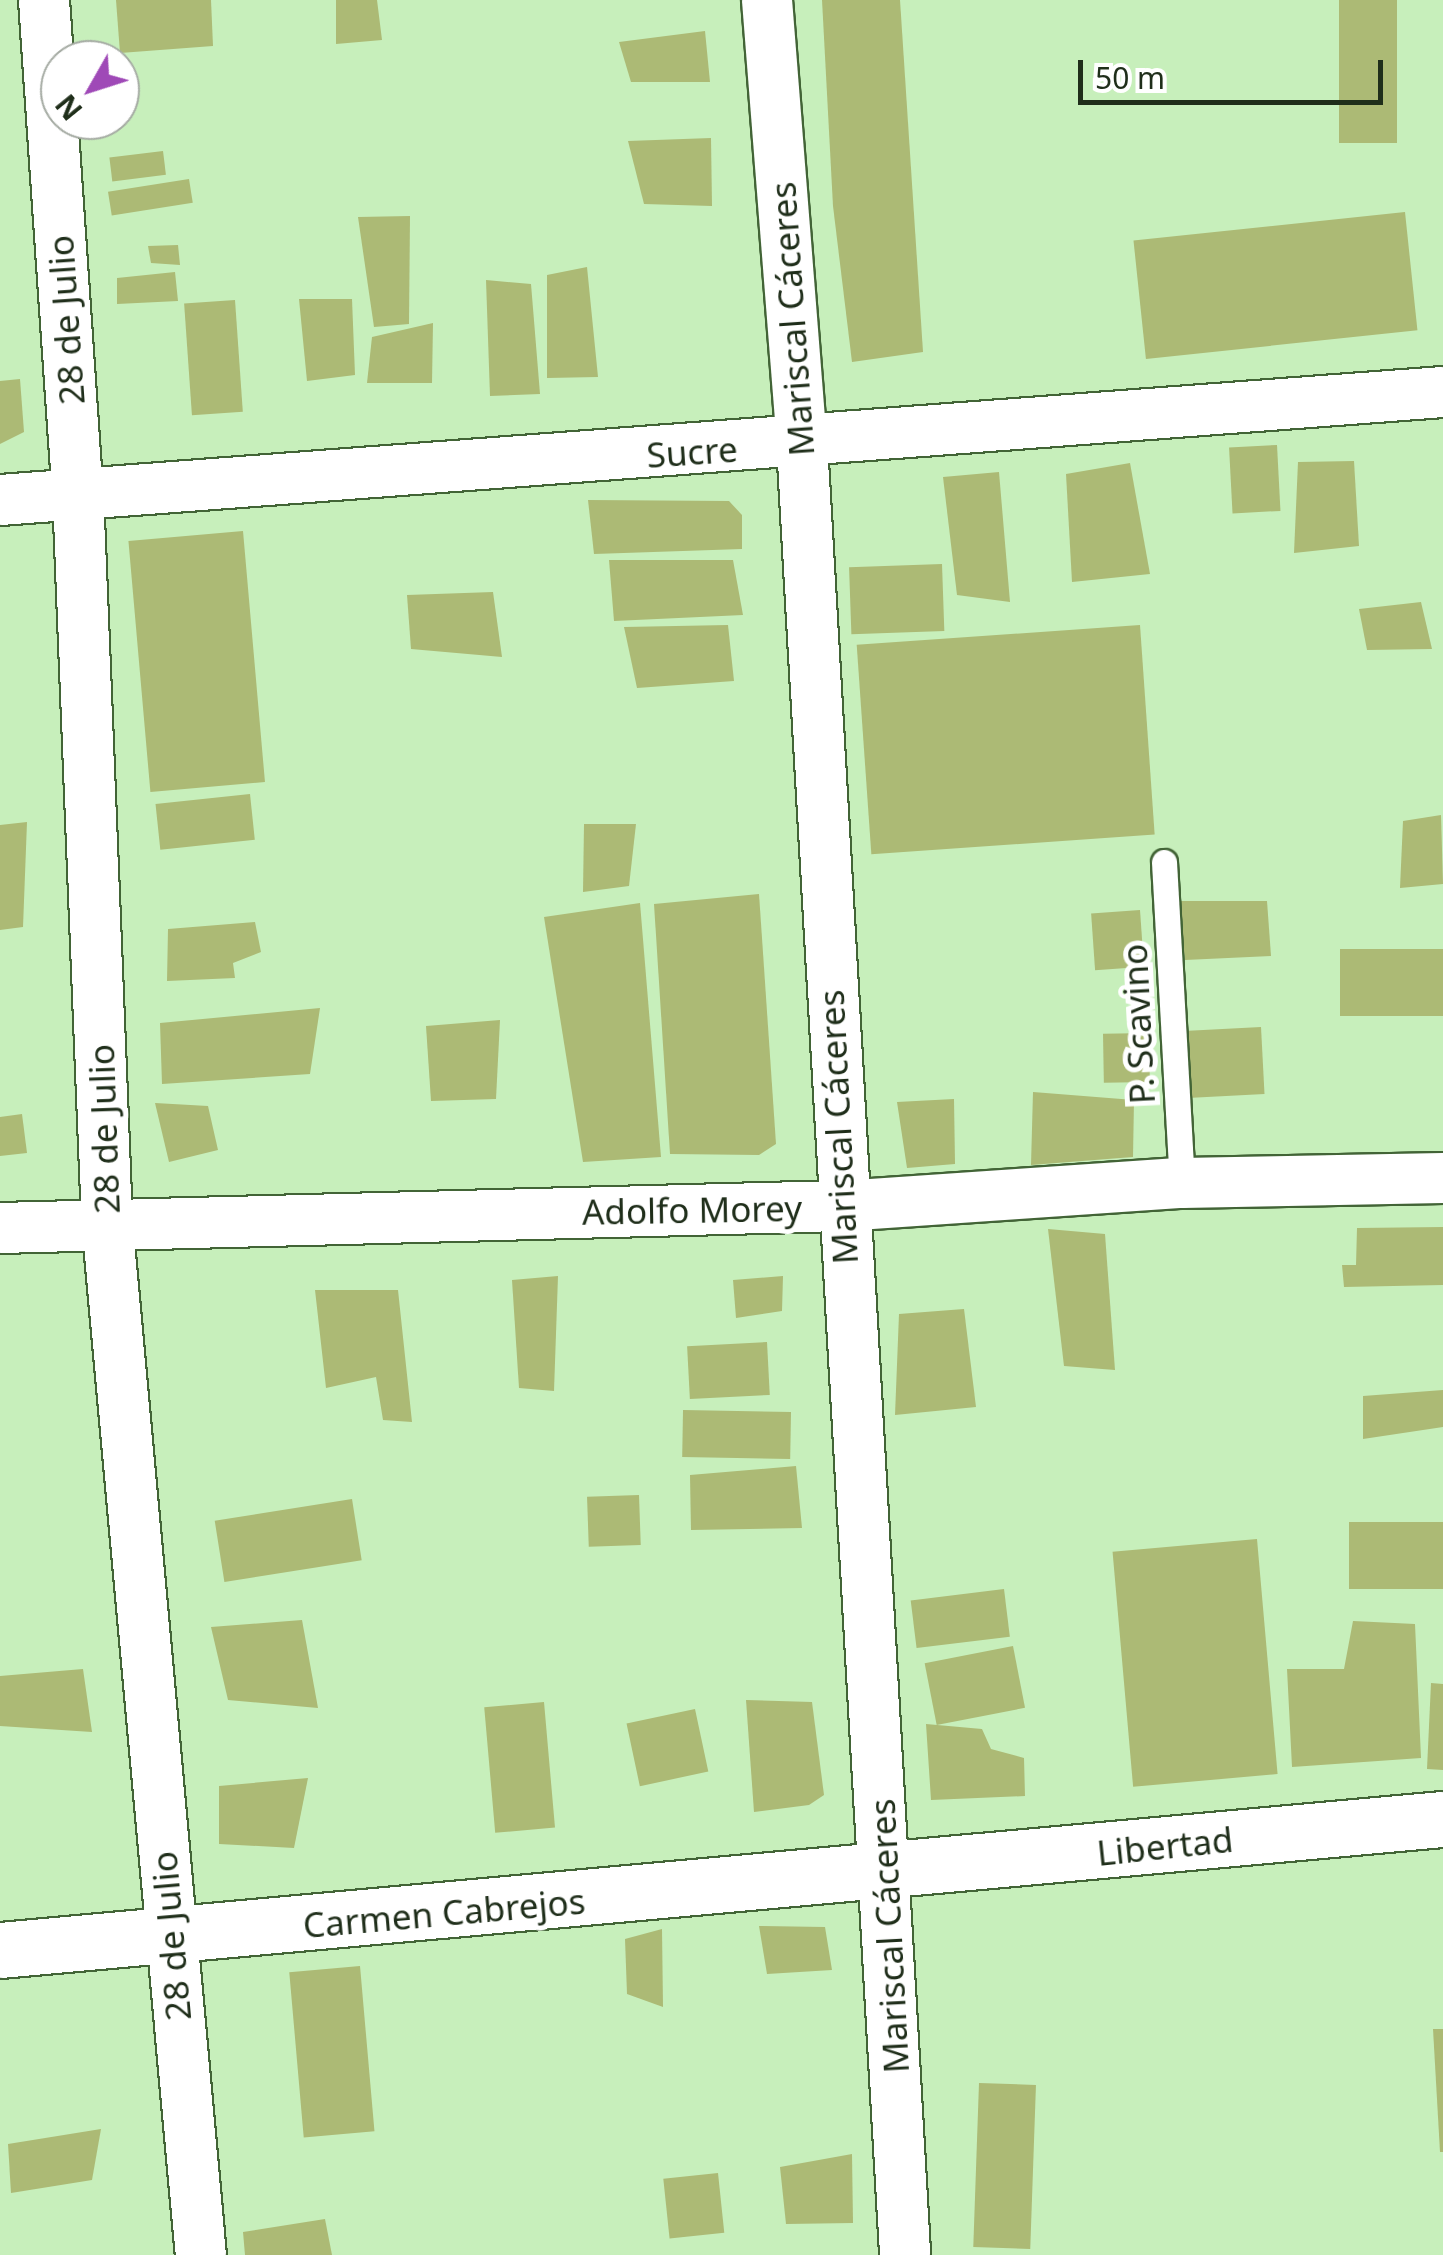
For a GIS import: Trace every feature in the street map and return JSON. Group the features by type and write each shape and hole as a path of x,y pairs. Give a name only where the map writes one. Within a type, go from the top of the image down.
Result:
{"street":[{"name":"28 de Julio","path":"44,0 78,493 107,1222 201,2255"},
{"name":"Mariscal Cáceres","path":"767,0 802,444 842,1206 888,1874 906,2255"},
{"name":"Sucre","path":"0,500 802,444 1443,392"},
{"name":"Adolfo Morey","path":"0,1228 107,1222 842,1206 1182,1183 1443,1178"},
{"name":"Libertad","path":"888,1874 1443,1819"},
{"name":"Carmen Cabrejos","path":"0,1950 888,1874"}],"lane":[{"name":"P. Scavino","path":"1164,862 1182,1183"}],"building":[{"path":"116,0 211,0 213,46 140,51 140,40 119,40"},
{"path":"336,0 377,0 382,40 336,44"},
{"path":"822,0 900,0 923,352 852,362 833,206"},
{"path":"1339,0 1397,0 1397,143 1339,143"},
{"path":"705,31 710,82 631,82 619,42"},
{"path":"711,138 712,206 644,204 628,141"},
{"path":"163,151 166,175 112,181 109,158"},
{"path":"189,179 193,203 112,216 108,192"},
{"path":"1405,212 1417,330 1146,359 1133,241"},
{"path":"410,216 409,324 374,327 358,217"},
{"path":"178,245 180,265 151,263 148,246"},
{"path":"587,267 598,377 547,378 547,275"},
{"path":"175,272 178,301 117,304 117,278"},
{"path":"486,280 531,284 540,394 490,396"},
{"path":"299,299 352,299 355,375 307,381"},
{"path":"235,300 243,412 192,415 184,304"},
{"path":"433,323 432,383 367,383 372,337"},
{"path":"20,379 24,432 0,444 0,381"},
{"path":"1277,445 1280,511 1233,513 1229,448"},
{"path":"1354,461 1359,546 1294,553 1298,462"},
{"path":"1130,463 1150,574 1072,582 1066,474"},
{"path":"999,472 1010,602 957,595 943,477"},
{"path":"588,500 729,501 742,515 742,549 594,554"},
{"path":"243,531 265,782 150,792 128,541"},
{"path":"609,560 733,560 743,615 614,621"},
{"path":"942,564 944,631 851,634 849,567"},
{"path":"493,592 502,657 411,649 407,595"},
{"path":"1421,602 1432,649 1367,650 1359,609"},
{"path":"728,625 734,681 637,688 624,627"},
{"path":"1140,625 1155,834 871,854 857,645"},
{"path":"250,794 255,840 160,850 156,804"},
{"path":"1441,815 1443,884 1400,888 1403,821"},
{"path":"27,822 23,927 0,930 0,825"},
{"path":"584,824 636,824 629,886 583,892"},
{"path":"759,894 776,1144 759,1155 670,1154 654,904"},
{"path":"1177,901 1267,901 1271,956 1185,960"},
{"path":"640,903 661,1157 583,1162 544,917"},
{"path":"1140,910 1144,967 1095,970 1091,913"},
{"path":"255,922 261,952 233,963 235,978 167,981 168,929"},
{"path":"1340,949 1443,949 1443,1016 1340,1016"},
{"path":"320,1008 310,1074 162,1084 160,1023"},
{"path":"500,1020 496,1099 431,1101 426,1026"},
{"path":"1261,1027 1265,1094 1188,1098 1184,1031"},
{"path":"1149,1033 1150,1082 1104,1083 1103,1034"},
{"path":"1033,1092 1134,1100 1133,1157 1031,1165"},
{"path":"954,1099 955,1164 907,1168 897,1102"},
{"path":"155,1103 208,1106 218,1150 169,1162"},
{"path":"22,1114 27,1153 0,1156 0,1117"},
{"path":"1443,1227 1443,1285 1344,1287 1342,1265 1356,1265 1357,1228"},
{"path":"1048,1229 1105,1234 1115,1370 1064,1366"},
{"path":"558,1276 554,1391 519,1388 512,1280"},
{"path":"783,1276 782,1311 736,1318 733,1280"},
{"path":"315,1290 398,1290 412,1422 383,1420 376,1377 326,1388"},
{"path":"964,1309 976,1407 895,1415 899,1314"},
{"path":"767,1342 770,1395 690,1399 687,1346"},
{"path":"1443,1390 1443,1427 1363,1439 1363,1396"},
{"path":"683,1410 791,1412 790,1459 682,1457"},
{"path":"796,1466 802,1528 691,1530 690,1475"},
{"path":"639,1495 641,1545 589,1547 587,1497"},
{"path":"352,1499 362,1560 224,1582 215,1521"},
{"path":"1349,1522 1443,1522 1443,1589 1349,1589"},
{"path":"1257,1539 1278,1774 1133,1787 1113,1552"},
{"path":"1004,1589 1010,1637 917,1648 911,1600"},
{"path":"302,1620 318,1708 228,1700 211,1627"},
{"path":"1353,1621 1415,1624 1421,1758 1292,1767 1287,1669 1344,1669"},
{"path":"1013,1646 1025,1708 937,1725 925,1663"},
{"path":"83,1669 92,1732 0,1726 0,1676"},
{"path":"1431,1683 1443,1684 1443,1770 1427,1769"},
{"path":"746,1700 812,1702 824,1795 809,1805 754,1812"},
{"path":"544,1702 555,1828 495,1833 484,1707"},
{"path":"695,1709 708,1772 640,1786 627,1724"},
{"path":"926,1724 982,1729 991,1749 1024,1758 1025,1796 931,1800"},
{"path":"308,1778 294,1848 219,1844 219,1786"},
{"path":"759,1926 825,1927 832,1970 767,1974"},
{"path":"662,1929 663,2007 627,1994 625,1939"},
{"path":"360,1966 374,2131 304,2138 289,1972"},
{"path":"1433,2029 1443,2029 1443,2152 1440,2152"},
{"path":"979,2083 1036,2085 1030,2249 973,2247"},
{"path":"101,2129 92,2180 11,2193 8,2144"},
{"path":"852,2154 853,2223 786,2224 780,2167"},
{"path":"718,2173 724,2233 670,2238 663,2179"},
{"path":"325,2219 332,2255 245,2255 243,2232"}]}
